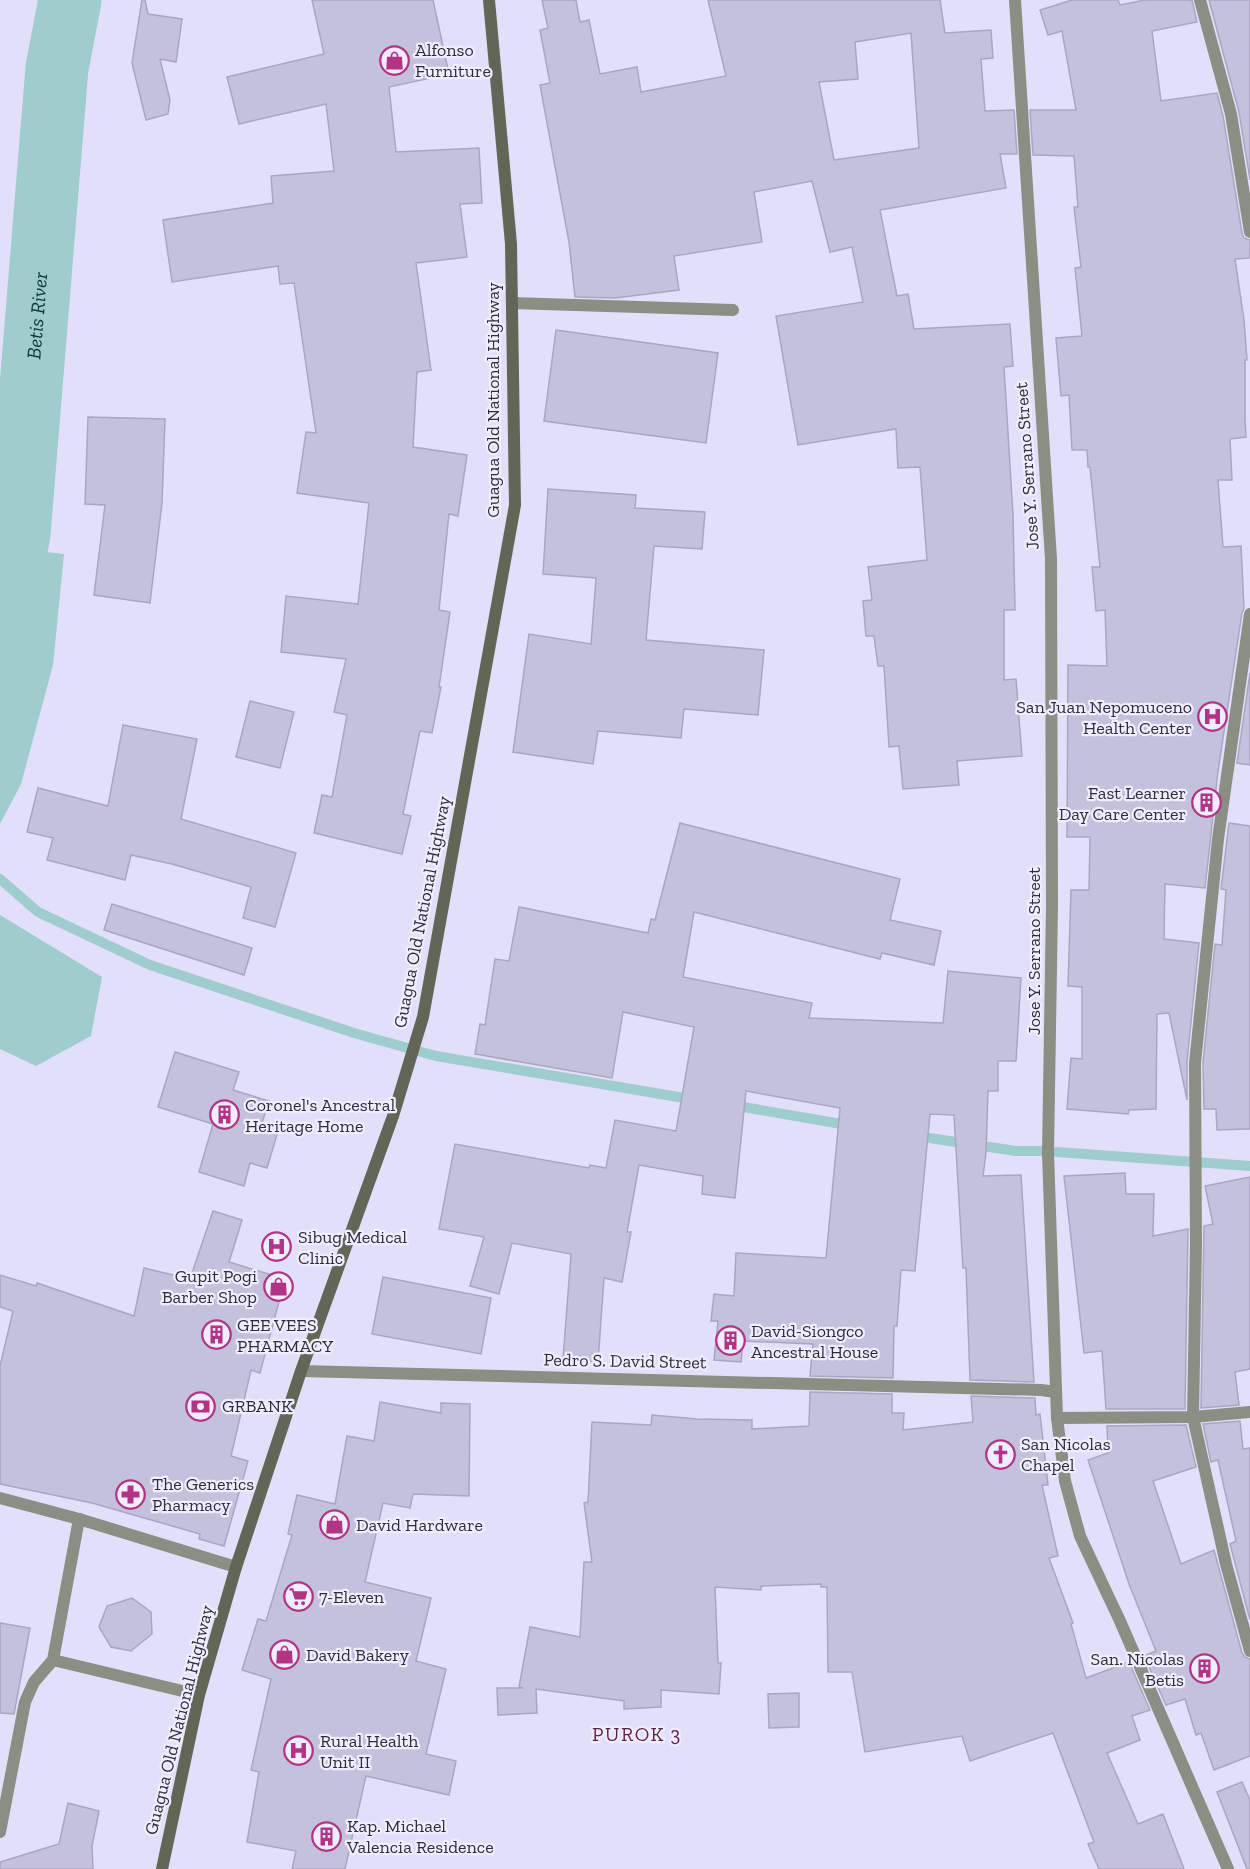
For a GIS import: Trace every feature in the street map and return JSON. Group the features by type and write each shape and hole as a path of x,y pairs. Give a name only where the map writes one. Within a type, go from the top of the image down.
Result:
{"main road":[{"name":"Guagua Old National Highway","path":"162,1869 199,1695 236,1567 301,1371 393,1116 423,1017 515,505 511,244 489,0"}],"street":[{"name":"Jose Y. Serrano Street","path":"1015,0 1051,559 1052,905 1048,1153 1057,1418 1065,1481 1080,1536 1120,1621 1228,1869"},
{"path":"1200,0 1231,114 1250,232"},
{"path":"512,303 733,310"},
{"path":"1250,614 1218,839 1195,1063 1196,1244 1193,1417 1226,1564 1250,1652"},
{"name":"Pedro S. David Street","path":"301,1371 1056,1392"},
{"path":"1057,1418 1193,1417 1250,1412"},
{"path":"0,1498 79,1519 236,1567"},
{"path":"0,1832 25,1702 34,1682 53,1660 79,1519"},
{"path":"53,1660 153,1682 199,1695"}],"shaded area":[{"path":"0,547 64,554 53,665 21,784 0,824"},
{"path":"0,915 102,977 91,1036 36,1066 0,1049"}],"building":[{"path":"142,0 145,0 148,14 182,19 176,62 160,59 170,100 168,114 146,120 132,63"},
{"path":"312,0 433,0 449,74 389,87 396,152 479,148 482,203 460,204 467,257 416,263 431,370 417,372 413,447 467,455 458,516 449,514 439,610 450,612 439,687 441,687 432,733 420,731 403,814 411,816 402,854 314,833 322,795 332,797 347,715 334,712 346,659 281,652 286,596 358,604 369,503 297,493 306,432 316,433 294,283 280,284 278,266 172,282 163,220 273,203 271,176 334,171 326,104 239,124 227,77 324,54"},
{"path":"542,0 576,0 580,22 589,20 600,74 637,67 641,92 726,76 708,0 940,0 945,33 991,30 993,58 981,59 985,111 1014,110 1017,154 1000,154 1006,188 880,210 897,296 908,294 914,329 1010,324 1013,366 1004,367 1013,515 1015,610 1004,610 1004,680 1016,679 1022,756 957,761 959,785 903,789 899,746 889,747 884,666 878,666 874,636 866,636 863,601 872,600 868,567 927,560 920,467 898,468 896,429 798,445 776,316 863,302 852,247 830,252 812,181 754,192 762,242 674,256 679,290 615,298 575,297 569,242 540,85 550,83 540,30 548,28","holes":["911,33 919,148 834,160 819,82 858,79 855,42"]},
{"path":"1072,0 1118,0 1120,5 1145,0 1192,0 1197,22 1152,31 1161,101 1217,93 1223,116 1242,233 1244,238 1250,240 1250,258 1235,259 1247,360 1245,360 1246,437 1230,439 1232,480 1218,480 1223,547 1241,546 1244,608 1218,771 1205,888 1165,884 1164,939 1199,943 1187,1062 1187,1100 1169,1013 1157,1014 1156,1109 1129,1110 1128,1114 1067,1109 1071,1058 1082,1059 1082,987 1068,986 1071,890 1089,890 1090,837 1067,837 1068,665 1107,666 1105,610 1096,611 1092,567 1100,567 1087,450 1072,450 1069,395 1061,396 1056,338 1082,336 1075,268 1081,267 1074,207 1078,207 1074,156 1033,155 1030,110 1076,110 1062,31 1048,35 1040,10"},
{"path":"1209,0 1250,0 1250,180 1239,112"},
{"path":"556,330 718,353 706,443 544,421"},
{"path":"88,417 165,419 162,503 150,603 94,595 105,505 85,504"},
{"path":"548,489 636,495 635,508 705,512 702,549 654,546 646,640 764,650 758,715 684,709 681,738 598,731 593,764 513,752 529,634 591,644 596,578 543,574"},
{"path":"1250,673 1250,765 1237,763"},
{"path":"250,701 294,712 280,768 236,757"},
{"path":"123,725 197,739 181,819 296,853 275,927 243,918 251,887 172,864 131,855 125,880 47,860 53,838 27,832 38,788 108,806"},
{"path":"680,823 900,879 890,920 941,931 934,965 882,953 880,959 694,912 683,977 812,1003 809,1018 943,1023 948,971 1021,978 1016,1061 998,1061 998,1091 988,1091 983,1176 1021,1175 1034,1382 970,1380 966,1268 963,1268 954,1115 930,1114 915,1271 901,1270 897,1326 894,1326 893,1378 810,1376 813,1344 743,1341 741,1362 714,1360 718,1321 711,1321 714,1294 734,1296 736,1253 826,1258 840,1108 746,1091 735,1198 702,1194 703,1176 639,1165 627,1232 631,1232 622,1282 604,1278 598,1362 563,1359 571,1254 512,1243 499,1294 470,1286 484,1237 439,1229 455,1144 589,1168 590,1165 606,1168 615,1120 676,1131 694,1027 623,1012 612,1078 475,1054 480,1024 485,1025 495,959 509,961 519,907 648,933 651,919 655,920"},
{"path":"1229,823 1250,826 1250,1129 1217,1130 1216,1109 1204,1109 1203,1063 1215,944 1222,945 1226,890 1221,889"},
{"path":"112,904 252,948 244,975 104,930"},
{"name":"Coronel's Ancestral Heritage Home","path":"175,1052 239,1072 233,1090 269,1101 262,1123 279,1128 267,1168 250,1163 244,1186 199,1172 213,1124 158,1107"},
{"path":"1125,1173 1126,1194 1154,1194 1153,1236 1188,1229 1185,1409 1106,1409 1102,1351 1084,1353 1064,1176"},
{"path":"1250,1177 1250,1369 1235,1372 1239,1405 1201,1408 1204,1226 1213,1224 1205,1186"},
{"path":"213,1211 242,1220 229,1262 285,1279 260,1373 251,1370 231,1456 248,1461 224,1546 199,1539 200,1534 92,1503 0,1484 0,1366 13,1311 0,1307 0,1275 36,1286 37,1283 134,1316 144,1268 190,1279"},
{"path":"383,1277 491,1298 481,1354 372,1334"},
{"path":"810,1392 892,1394 892,1413 904,1413 903,1430 973,1422 971,1396 1035,1398 1036,1415 1040,1414 1048,1485 1042,1485 1058,1556 1049,1558 1073,1623 1071,1624 1086,1678 1129,1662 1150,1710 1132,1716 1140,1740 1107,1753 1138,1824 1163,1814 1184,1869 1099,1869 1088,1844 1094,1842 1053,1733 970,1761 962,1736 865,1752 852,1672 828,1672 827,1587 821,1587 821,1584 761,1586 761,1590 715,1587 718,1663 721,1663 719,1694 661,1690 661,1707 624,1709 624,1701 536,1689 537,1713 498,1715 497,1688 523,1688 519,1687 530,1627 580,1637 584,1562 592,1562 584,1503 588,1502 592,1422 651,1425 652,1415 752,1420 752,1429 809,1426"},
{"path":"380,1402 441,1413 441,1403 470,1404 469,1496 413,1494 410,1508 383,1503 365,1582 431,1598 416,1661 446,1669 426,1754 456,1761 449,1795 366,1776 345,1869 292,1869 296,1851 247,1842 259,1772 251,1770 271,1679 242,1670 258,1619 266,1621 292,1535 288,1534 297,1495 335,1504 347,1436 374,1441"},
{"path":"1240,1421 1243,1449 1250,1448 1250,1620 1230,1544 1236,1541 1218,1460 1211,1462 1203,1424"},
{"path":"1186,1425 1196,1467 1153,1481 1181,1564 1214,1550 1242,1653 1250,1659 1250,1756 1214,1770 1201,1733 1196,1735 1185,1699 1166,1705 1144,1656 1156,1651 1129,1584 1088,1460 1108,1453 1107,1426"},
{"path":"132,1598 151,1612 152,1634 131,1651 111,1647 99,1627 107,1606"},
{"path":"0,1623 30,1628 14,1714 0,1713"},
{"path":"799,1693 799,1727 769,1728 768,1694"},
{"path":"1242,1782 1250,1800 1250,1869 1247,1869 1217,1792"},
{"path":"68,1803 99,1811 92,1846 93,1869 0,1869 0,1862 59,1844"}],"waterway":[{"name":"Betis River","path":"0,629 19,534 57,68 70,0"},
{"path":"0,879 38,912 150,965 354,1033 436,1056 696,1100"},
{"path":"732,1105 853,1126"},
{"path":"916,1136 1016,1151 1046,1151"},
{"path":"1057,1152 1250,1166"}],"place":[{"name":"Alfonso Furniture","path":"394,60"},
{"name":"San Juan Nepomuceno Health Center","path":"1213,717"},
{"name":"Fast Learner Day Care Center","path":"1207,803"},
{"name":"Coronel's Ancestral Heritage Home","path":"224,1115"},
{"name":"Sibug Medical Clinic","path":"277,1247"},
{"name":"Gupit Pogi Barber Shop","path":"278,1286"},
{"name":"GEE VEES PHARMACY","path":"216,1335"},
{"name":"David-Siongco Ancestral House","path":"730,1341"},
{"name":"GRBANK","path":"201,1406"},
{"name":"San Nicolas Chapel","path":"1000,1454"},
{"name":"The Generics Pharmacy","path":"131,1494"},
{"name":"David Hardware","path":"335,1525"},
{"name":"7-Eleven","path":"298,1597"},
{"name":"David Bakery","path":"285,1655"},
{"name":"San. Nicolas Betis","path":"1205,1669"},
{"name":"Rural Health Unit II","path":"299,1751"},
{"name":"Kap. Michael Valencia Residence","path":"326,1836"}],"district":[{"name":"PUROK 3","path":"637,1734"}]}
